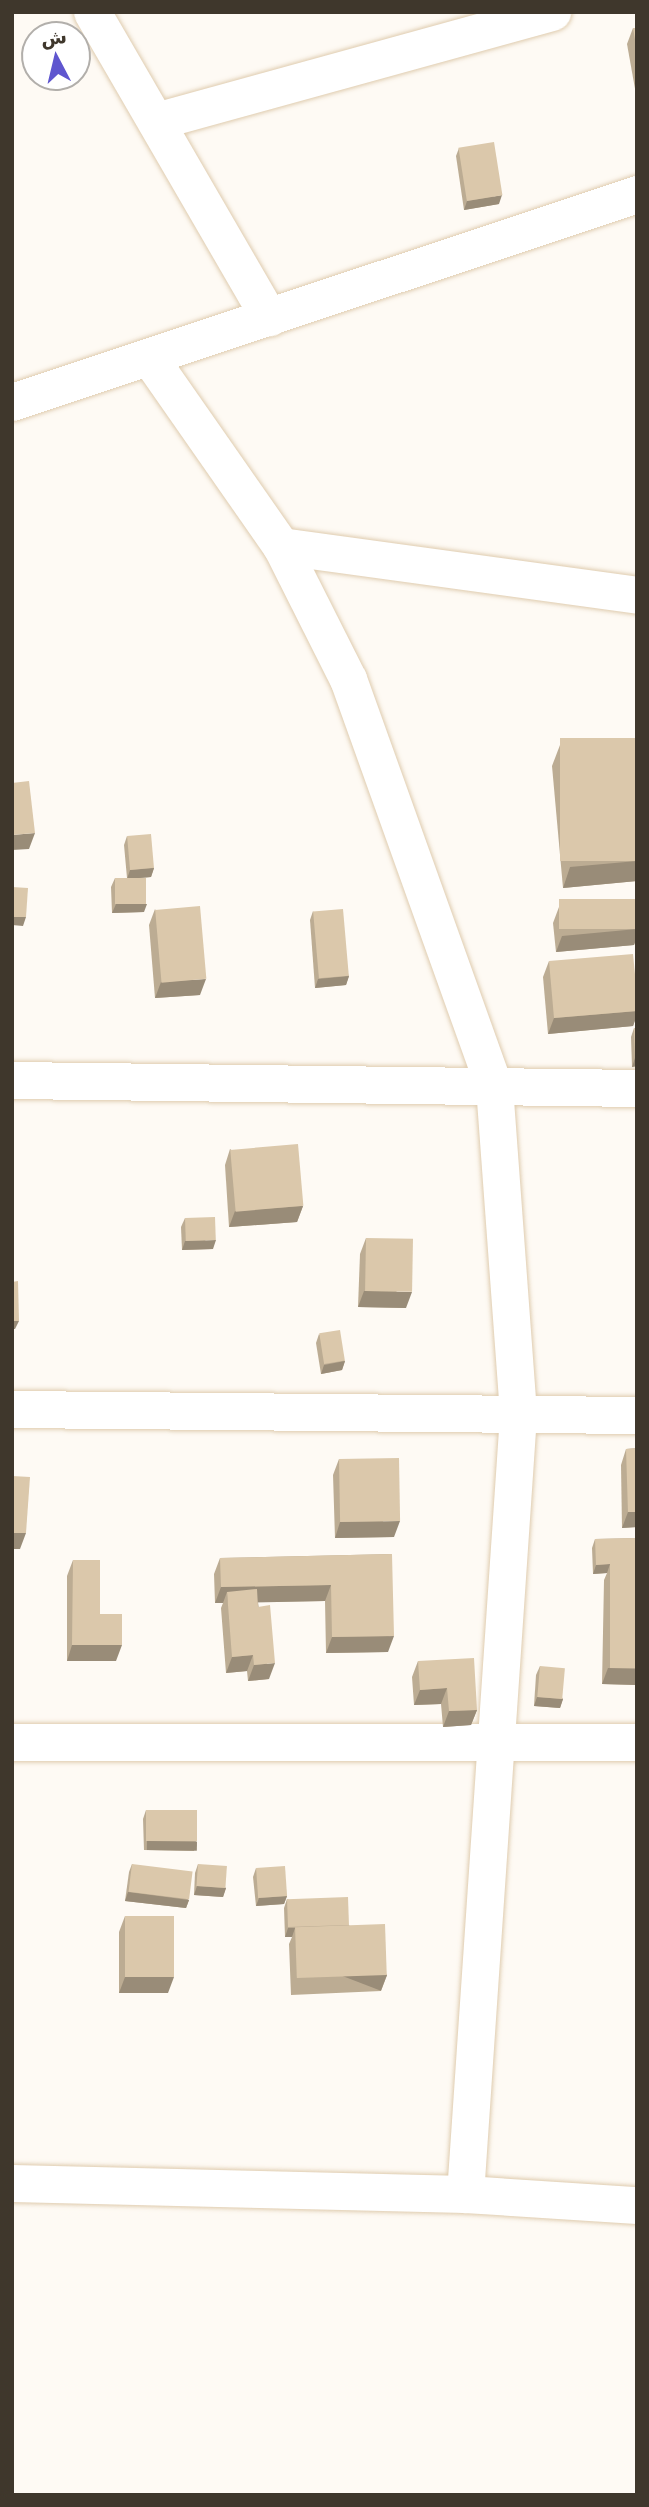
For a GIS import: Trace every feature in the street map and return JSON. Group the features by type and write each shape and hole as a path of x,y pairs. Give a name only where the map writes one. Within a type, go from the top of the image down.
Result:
{"street":[{"path":"92,12 269,317"},
{"path":"156,121 552,12"},
{"path":"12,402 637,194"},
{"path":"149,357 281,546 348,679 495,1086 518,1415 465,2194"},
{"path":"281,546 637,595"},
{"path":"12,1080 637,1088"},
{"path":"12,1409 637,1415"},
{"path":"12,1742 637,1742"},
{"path":"12,2183 465,2194 637,2205"}],"building":[{"path":"633,28 637,28 637,51"},
{"path":"494,142 502,195 467,201 458,148"},
{"path":"560,738 637,738 637,861 560,861"},
{"path":"29,781 35,833 12,835 12,783"},
{"path":"151,834 154,868 130,870 127,836"},
{"path":"115,878 146,878 146,904 115,904"},
{"path":"12,887 28,888 26,917 12,917"},
{"path":"559,899 637,899 637,929 559,929"},
{"path":"200,906 206,979 162,983 155,910"},
{"path":"343,909 349,976 319,978 313,912"},
{"path":"633,954 637,1011 554,1018 549,961"},
{"path":"634,1028 637,1028 637,1058 635,1058"},
{"path":"298,1144 303,1206 236,1212 230,1150"},
{"path":"215,1217 216,1240 186,1241 185,1218"},
{"path":"366,1238 413,1239 412,1292 365,1291"},
{"path":"18,1281 19,1321 12,1321 12,1282"},
{"path":"340,1330 345,1361 324,1364 319,1333"},
{"path":"637,1448 637,1512 628,1512 626,1449"},
{"path":"399,1458 400,1521 340,1522 339,1459"},
{"path":"12,1476 30,1477 26,1533 12,1533"},
{"path":"637,1538 637,1564 596,1565 595,1539"},
{"path":"392,1554 394,1636 332,1637 331,1585 221,1587 220,1558"},
{"path":"73,1560 100,1560 100,1614 122,1614 122,1645 72,1645"},
{"path":"610,1564 637,1564 637,1668 610,1668"},
{"path":"257,1589 258,1607 270,1605 275,1663 254,1665 253,1655 232,1657 227,1592"},
{"path":"474,1658 477,1710 449,1711 447,1688 420,1690 418,1661"},
{"path":"540,1666 565,1668 562,1699 537,1697"},
{"path":"146,1810 197,1810 197,1841 146,1841"},
{"path":"132,1864 193,1871 189,1899 129,1892"},
{"path":"198,1864 227,1866 225,1888 196,1886"},
{"path":"285,1866 287,1896 258,1898 256,1868"},
{"path":"348,1897 349,1925 288,1927 287,1899"},
{"path":"125,1916 174,1916 174,1977 125,1977"},
{"path":"385,1924 387,1975 297,1978 295,1927"}]}
